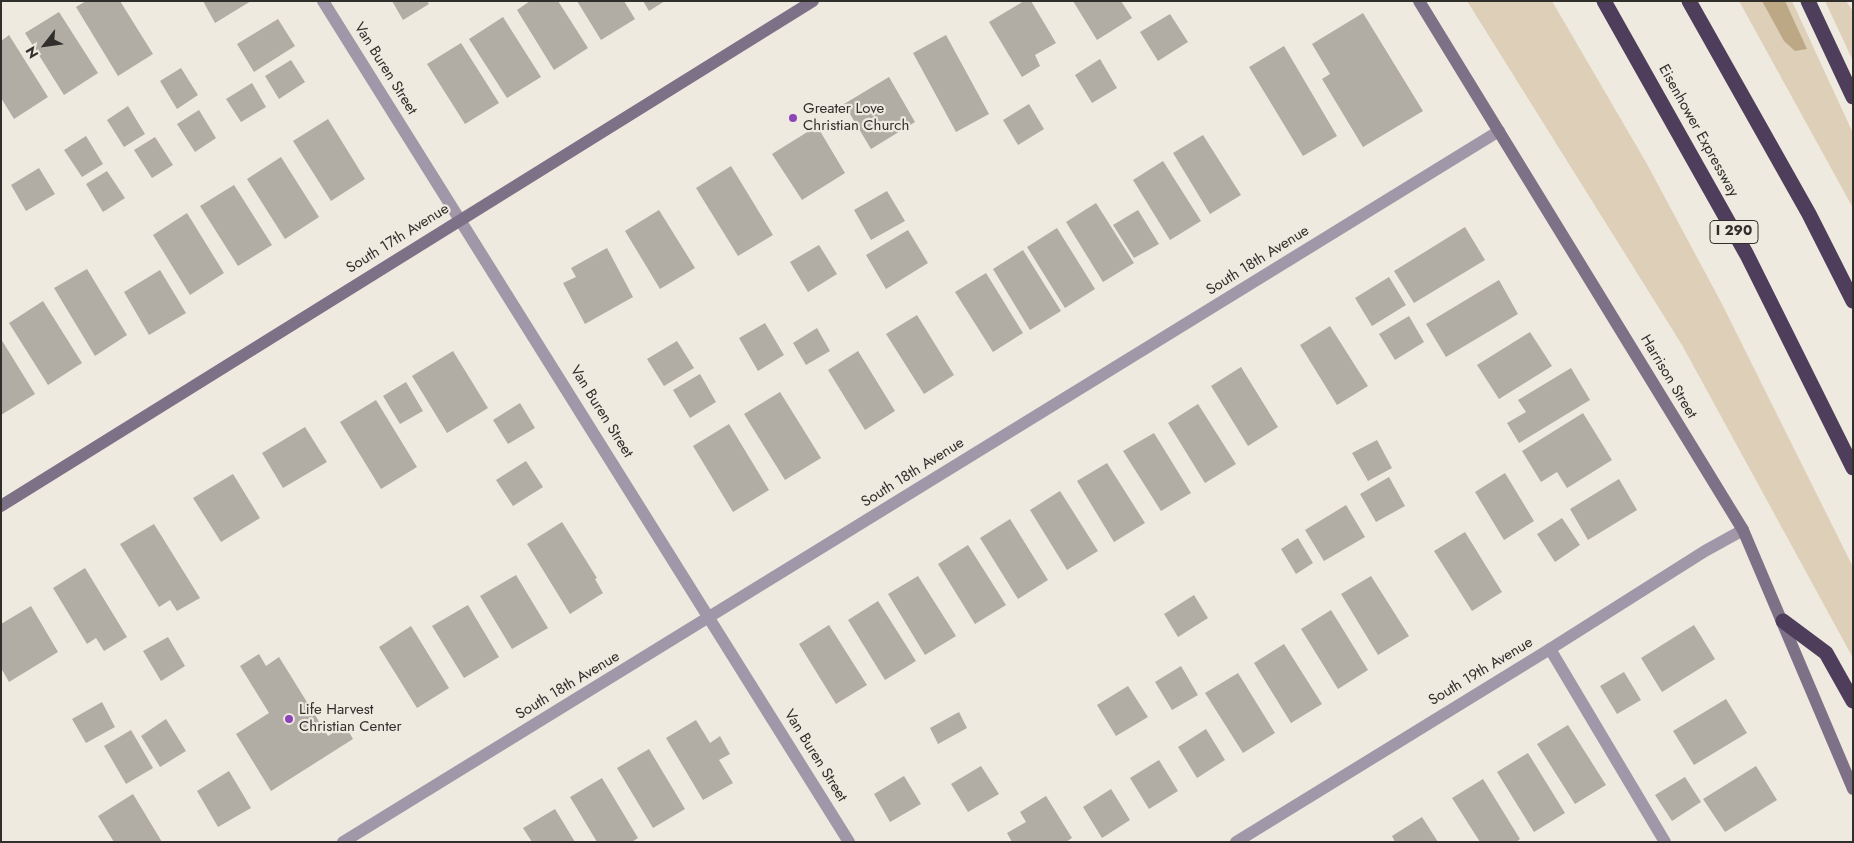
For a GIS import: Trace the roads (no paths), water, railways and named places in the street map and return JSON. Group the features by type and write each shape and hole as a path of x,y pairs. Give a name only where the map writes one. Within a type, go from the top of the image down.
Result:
{"highway":[{"name":"Eisenhower Expressway","path":"1604,1 1747,255 1853,468"},
{"path":"1689,1 1809,214 1853,301"},
{"path":"1808,1 1853,97"},
{"path":"1783,621 1826,654 1853,701"}],"street":[{"name":"Van Buren Street","path":"323,1 711,618 849,842"},
{"name":"South 17th Avenue","path":"1,506 813,1"},
{"name":"Harrison Street","path":"1419,1 1743,530 1853,789"},
{"name":"South 18th Avenue","path":"343,842 711,618 1499,131"},
{"name":"South 19th Avenue","path":"1236,842 1550,650 1705,551 1743,530"},
{"path":"1550,650 1665,842"}],"place":[{"name":"Greater Love Christian Church","path":"793,118"},
{"name":"Life Harvest Christian Center","path":"289,719"}]}
